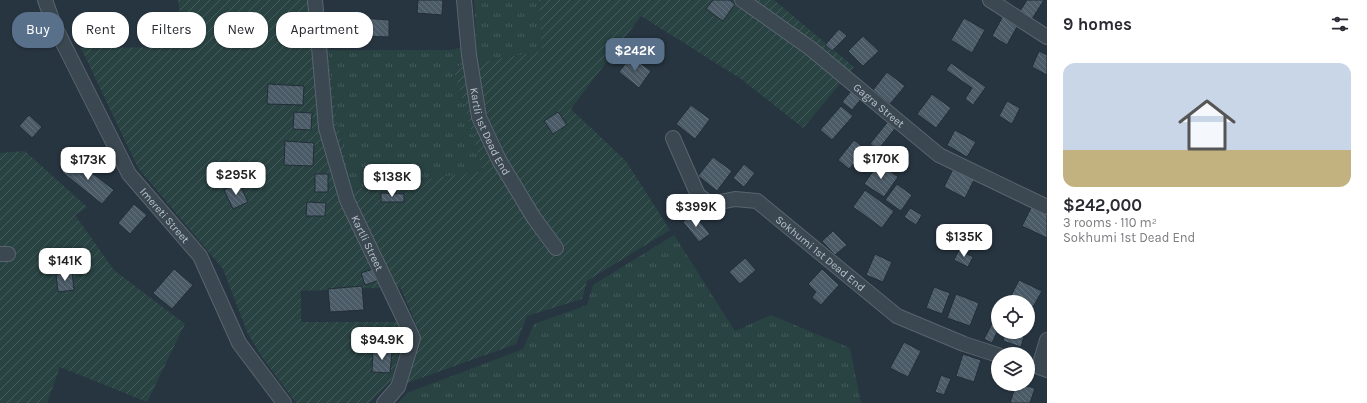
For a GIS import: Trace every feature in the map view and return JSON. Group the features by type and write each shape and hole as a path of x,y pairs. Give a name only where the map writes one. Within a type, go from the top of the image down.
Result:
{"street":[{"name":"Imereti Street","path":"45,0 54,25 129,174 200,256 239,343 284,403"},
{"name":"Kartli Street","path":"315,0 326,128 347,200 413,338 398,388 384,403"},
{"name":"Kartli 1st Dead End","path":"464,0 468,55 479,117 499,160 534,218 556,248"},
{"name":"Gagra Street","path":"742,0 810,48 939,155 1047,207"},
{"path":"990,0 1047,37"},
{"name":"Sokhumi 1st Dead End","path":"673,138 698,195 710,204 735,198 757,200 898,316 964,344 991,352"},
{"path":"1038,367 1047,340"}],"green space":[{"path":"178,0 322,0 323,12 276,12 276,48 328,48 336,115 352,190 483,171 453,67 542,51 539,0 774,0 854,67 803,128 741,79 641,16 571,109 626,161 670,230 587,281 582,299 527,316 516,344 407,383 421,335 400,287 301,291 301,322 398,322 401,347 391,381 369,403 296,403 262,357 247,332 223,269 138,168 81,48 206,48 206,12 180,12"},
{"path":"474,0 539,0 543,51 453,67 484,171 352,190 336,115 328,50 451,50 476,44"},
{"path":"25,151 87,207 75,215 114,270 185,324 147,402 60,367 47,403 0,403 0,153"},
{"path":"674,235 735,331 771,315 850,348 861,403 398,403 407,393 523,349 534,324 587,305 593,285"}],"building":[{"path":"418,0 443,0 442,15 417,13"},
{"path":"713,0 730,0 735,4 723,21 706,9"},
{"path":"1027,0 1044,0 1032,19 1020,11"},
{"path":"1003,16 1018,25 1007,45 992,36"},
{"path":"964,18 985,30 972,53 951,40"},
{"path":"373,19 389,20 389,37 373,36"},
{"path":"839,29 847,36 832,51 825,45"},
{"path":"863,36 879,51 863,66 848,51"},
{"path":"1039,51 1047,55 1047,75 1032,67"},
{"path":"631,56 651,71 639,88 619,72"},
{"path":"951,63 986,87 973,105 965,99 972,88 946,70"},
{"path":"887,72 905,86 890,104 873,90"},
{"path":"268,84 304,86 303,105 267,104"},
{"path":"852,90 862,98 852,110 842,102"},
{"path":"932,94 951,108 936,128 917,114"},
{"path":"1007,101 1020,108 1012,124 999,116"},
{"path":"691,105 710,119 695,139 676,124"},
{"path":"841,106 853,116 832,140 820,130"},
{"path":"294,112 312,113 311,130 293,129"},
{"path":"558,112 567,125 553,134 544,121"},
{"path":"29,115 42,127 32,138 19,126"},
{"path":"889,120 897,126 878,150 870,144"},
{"path":"955,130 976,142 967,157 947,145"},
{"path":"854,140 866,150 849,169 838,160"},
{"path":"285,141 314,143 313,166 284,165"},
{"path":"713,157 732,171 717,191 698,176"},
{"path":"73,158 114,190 102,204 62,172"},
{"path":"879,163 898,177 884,197 864,184"},
{"path":"744,164 755,173 744,187 733,178"},
{"path":"953,169 974,180 965,198 944,187"},
{"path":"315,174 328,174 328,192 315,192"},
{"path":"239,183 248,202 233,209 224,190"},
{"path":"897,184 912,195 901,211 885,200"},
{"path":"865,190 894,211 882,228 853,207"},
{"path":"381,193 404,194 404,202 381,202"},
{"path":"307,202 326,203 325,216 306,216"},
{"path":"134,204 147,215 130,234 118,223"},
{"path":"1032,206 1047,214 1047,238 1022,226"},
{"path":"910,208 922,215 916,225 904,217"},
{"path":"693,213 710,234 699,242 683,222"},
{"path":"833,231 847,245 835,255 822,241"},
{"path":"959,250 973,257 968,267 954,260"},
{"path":"875,254 892,262 883,282 866,275"},
{"path":"745,258 756,270 740,284 729,272"},
{"path":"174,269 193,285 172,309 153,293"},
{"path":"373,269 377,281 365,285 361,273"},
{"path":"822,269 839,285 821,305 812,297 816,292 808,284"},
{"path":"72,272 74,290 58,292 56,274"},
{"path":"1019,280 1042,291 1035,303 1035,295 1012,295"},
{"path":"362,286 364,310 330,312 328,289"},
{"path":"934,287 950,293 942,314 926,308"},
{"path":"956,294 979,303 970,326 947,318"},
{"path":"991,326 991,339 994,339 992,343 984,339"},
{"path":"1004,339 1023,339 1021,347 1003,341"},
{"path":"904,342 921,351 908,377 890,368"},
{"path":"373,350 392,351 390,373 372,372"},
{"path":"963,354 981,360 974,382 956,376"},
{"path":"941,375 951,379 944,395 935,392"},
{"path":"1014,391 1034,391 1030,403 1010,403"}]}
